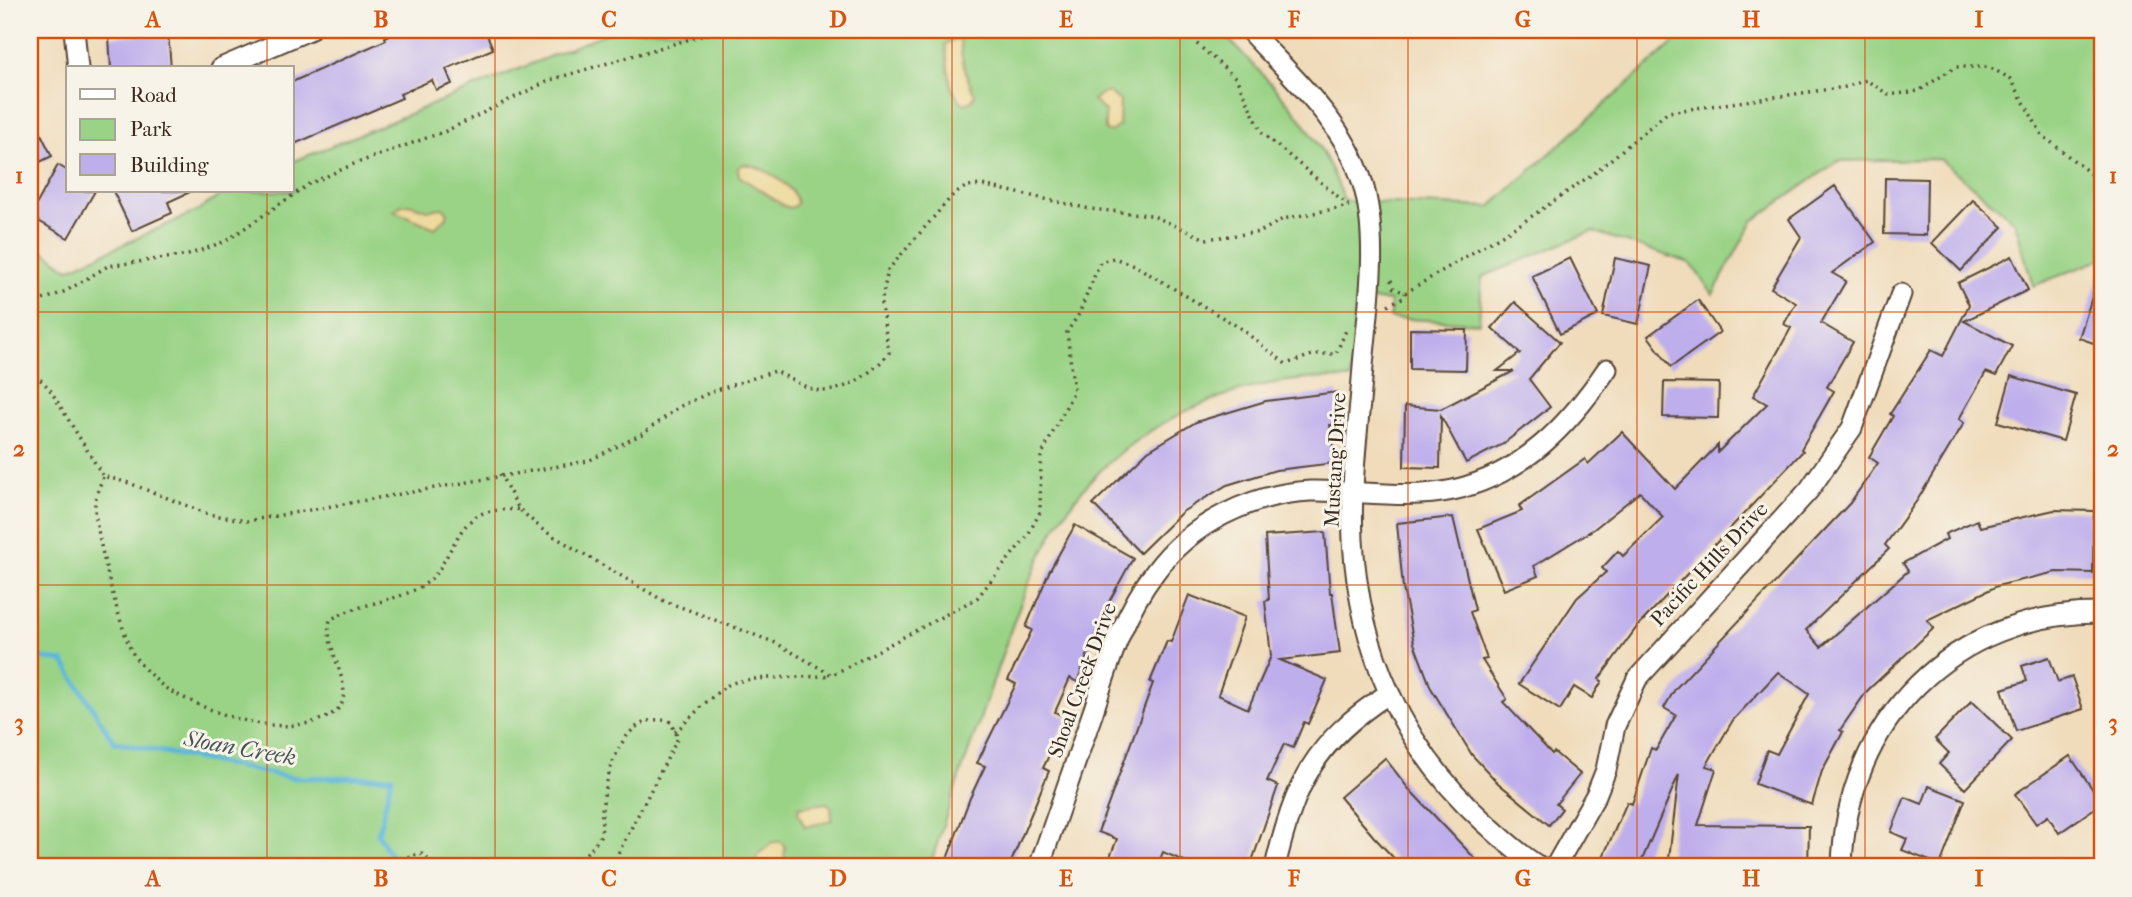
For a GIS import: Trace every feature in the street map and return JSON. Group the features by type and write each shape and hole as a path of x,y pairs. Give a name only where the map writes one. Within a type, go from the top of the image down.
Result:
{"street":[{"path":"74,30 78,66"},
{"name":"Mustang Drive","path":"1249,30 1326,116 1355,161 1357,206 1370,251 1353,493 1356,576 1365,624 1388,694 1409,734 1455,795 1540,867"},
{"path":"225,66 298,32"},
{"name":"Pacific Hills Drive","path":"1555,867 1596,795 1606,770 1615,726 1637,679 1808,490 1852,428 1900,294"},
{"name":"Shoal Creek Drive","path":"1039,867 1126,618 1156,569 1206,524 1230,511 1285,494 1431,493 1474,484 1540,449 1560,430 1607,369"},
{"path":"1842,867 1846,815 1860,768 1890,717 1925,677 1969,645 2023,622 2047,617 2102,613"},
{"path":"1275,867 1299,789 1310,765 1336,732 1388,694"}],"path":[{"path":"30,305 66,291 108,267 188,255 226,241 309,184 354,164 446,131 550,80 721,30"},
{"path":"1181,30 1236,78 1262,132 1357,206"},
{"path":"1368,304 1389,305 1404,298 1405,293 1522,223 1597,171 1668,112 1845,88 1866,80 1889,95 1919,91 1955,67 1989,67 2011,79 2042,135 2102,183"},
{"path":"30,370 49,388 103,476 129,483 208,514 247,521 500,474 588,461 644,433 679,407 751,377 775,371 817,391 835,389 877,369 889,354 881,304 888,270 952,196 967,186 982,184 1090,209 1151,215 1206,239 1261,232 1283,219 1357,206"},
{"path":"676,732 729,685 745,680 805,679 832,675 977,598 1028,535 1040,512 1041,456 1073,391 1067,332 1079,314 1100,262 1114,258 1134,265 1240,328 1286,364 1315,354 1336,354 1350,320"},
{"path":"1390,274 1394,288 1405,293"},
{"path":"500,474 519,509 543,530 662,600 776,643 832,675"},
{"path":"103,476 95,503 97,521 120,618 134,656 171,692 246,721 269,726 314,723 334,714 342,703 342,688 327,630 330,620 345,611 400,596 424,585 438,573 470,522 484,512 519,509"},
{"path":"570,867 584,856 601,835 609,768 626,738 641,722 656,718 671,722 678,738 611,867"},
{"path":"374,867 421,853 439,867"}],"green space":[{"path":"614,30 1220,30 1276,89 1308,129 1334,175 1344,201 1490,207 1688,30 2102,30 2102,259 2033,286 2015,222 1940,159 1838,161 1753,221 1713,294 1690,263 1592,231 1482,277 1479,323 1390,318 1390,301 1357,299 1351,379 1310,379 1269,384 1228,394 1189,410 1152,430 1119,454 1088,483 1050,538 1019,607 930,867 30,867 30,241 69,269 197,211 226,192 294,192 294,161"}],"sand":[{"path":"955,39 961,42 965,69 975,94 972,101 965,104 954,93 949,77 945,44"},
{"path":"1102,93 1110,93 1120,101 1119,126 1110,132 1105,131 1105,112 1093,100"},
{"path":"743,164 759,168 776,178 791,190 797,204 791,208 784,206 739,176 738,168"},
{"path":"410,204 427,210 442,208 447,211 447,217 435,228 394,211 402,205"},
{"path":"826,803 831,806 832,820 805,827 798,813 799,807"},
{"path":"773,842 781,842 785,847 784,863 778,867 759,867 756,856"}],"building":[{"path":"401,30 485,30 493,49 446,69 452,84 436,90 432,80 400,94 402,98 294,144 294,81 386,40 385,37"},
{"path":"168,32 171,66 111,66 109,37"},
{"path":"30,112 52,156 30,167"},
{"path":"58,165 66,170 66,192 94,192 68,238 30,216"},
{"path":"1885,178 1927,179 1926,235 1884,234"},
{"path":"1835,186 1875,242 1832,273 1846,281 1821,323 1853,342 1827,387 1834,391 1801,449 1803,451 1637,627 1599,679 1602,681 1592,698 1574,687 1560,710 1519,684 1577,598 1606,572 1602,568 1618,551 1623,556 1663,517 1640,492 1594,529 1534,566 1538,576 1504,590 1478,529 1522,511 1519,506 1585,459 1588,464 1622,432 1675,489 1718,445 1718,452 1767,404 1753,396 1791,328 1784,324 1796,303 1771,288 1801,237 1789,219"},
{"path":"113,192 190,192 168,202 172,213 132,231"},
{"path":"1973,200 2003,227 1961,271 1932,243"},
{"path":"2012,256 2028,290 1964,321 2012,346 1996,376 1986,372 1959,419 1964,423 1918,499 1885,545 1889,549 1806,630 1821,647 1908,571 1903,563 1947,539 1945,534 1977,520 1980,527 2054,510 2094,511 2093,573 2056,572 1997,586 1927,620 1934,628 1867,691 1840,730 1843,732 1822,771 1812,805 1755,784 1767,750 1777,754 1809,694 1778,672 1733,720 1706,766 1716,769 1698,825 1809,826 1808,867 1668,867 1679,774 1639,867 1627,867 1603,857 1627,802 1632,804 1651,748 1656,750 1676,715 1664,708 1675,689 1850,503 1878,463 1869,457 1893,416 1890,414 1931,350 1943,356 1969,305 1958,283"},
{"path":"1570,258 1598,315 1560,334 1532,276"},
{"path":"1615,258 1651,266 1638,324 1603,316"},
{"path":"2099,275 2102,276 2102,346 2079,338"},
{"path":"1698,300 1720,332 1671,367 1648,336"},
{"path":"1515,302 1560,342 1529,379 1550,407 1503,444 1466,463 1441,416 1440,468 1404,467 1405,406 1441,409 1514,371 1497,371 1520,353 1492,328"},
{"path":"1410,329 1467,330 1466,370 1410,369"},
{"path":"2011,376 2076,395 2063,441 1998,422"},
{"path":"1664,382 1719,383 1718,418 1663,417"},
{"path":"1337,392 1341,424 1330,425 1335,463 1276,470 1227,485 1182,512 1140,553 1093,504 1148,451 1196,422 1266,401"},
{"path":"1453,517 1475,610 1470,612 1487,659 1482,660 1507,699 1503,702 1552,754 1554,752 1580,774 1556,804 1562,809 1549,825 1498,783 1472,755 1431,688 1414,643 1403,588 1397,523"},
{"path":"1075,525 1133,558 1105,609 1077,682 1070,678 1055,712 1067,718 1043,768 1049,771 1009,867 944,867 985,766 977,763 1016,684 1008,680 1032,630 1026,627 1049,572"},
{"path":"1325,532 1330,593 1340,653 1280,660 1327,680 1308,724 1304,722 1293,748 1284,744 1267,781 1278,786 1250,867 1198,867 1163,852 1157,867 1106,867 1117,839 1098,832 1153,683 1150,682 1167,641 1171,642 1189,595 1245,617 1218,695 1248,709 1271,656 1265,601 1269,600 1265,536"},
{"path":"2049,657 2058,682 2072,677 2083,709 2016,731 2002,689 2027,681 2022,666"},
{"path":"1972,701 2012,740 1965,789 1939,764 1949,753 1935,739"},
{"path":"2070,756 2102,803 2059,833 2048,816 2036,824 2015,794"},
{"path":"1385,758 1408,788 1483,867 1402,867 1374,837 1340,797"},
{"path":"1929,786 1965,800 1940,865 1902,850 1907,839 1891,832 1905,797 1922,804"}],"waterway":[{"name":"Sloan Creek","path":"30,657 63,661 114,742 293,778 392,777 378,834 397,867"}]}
